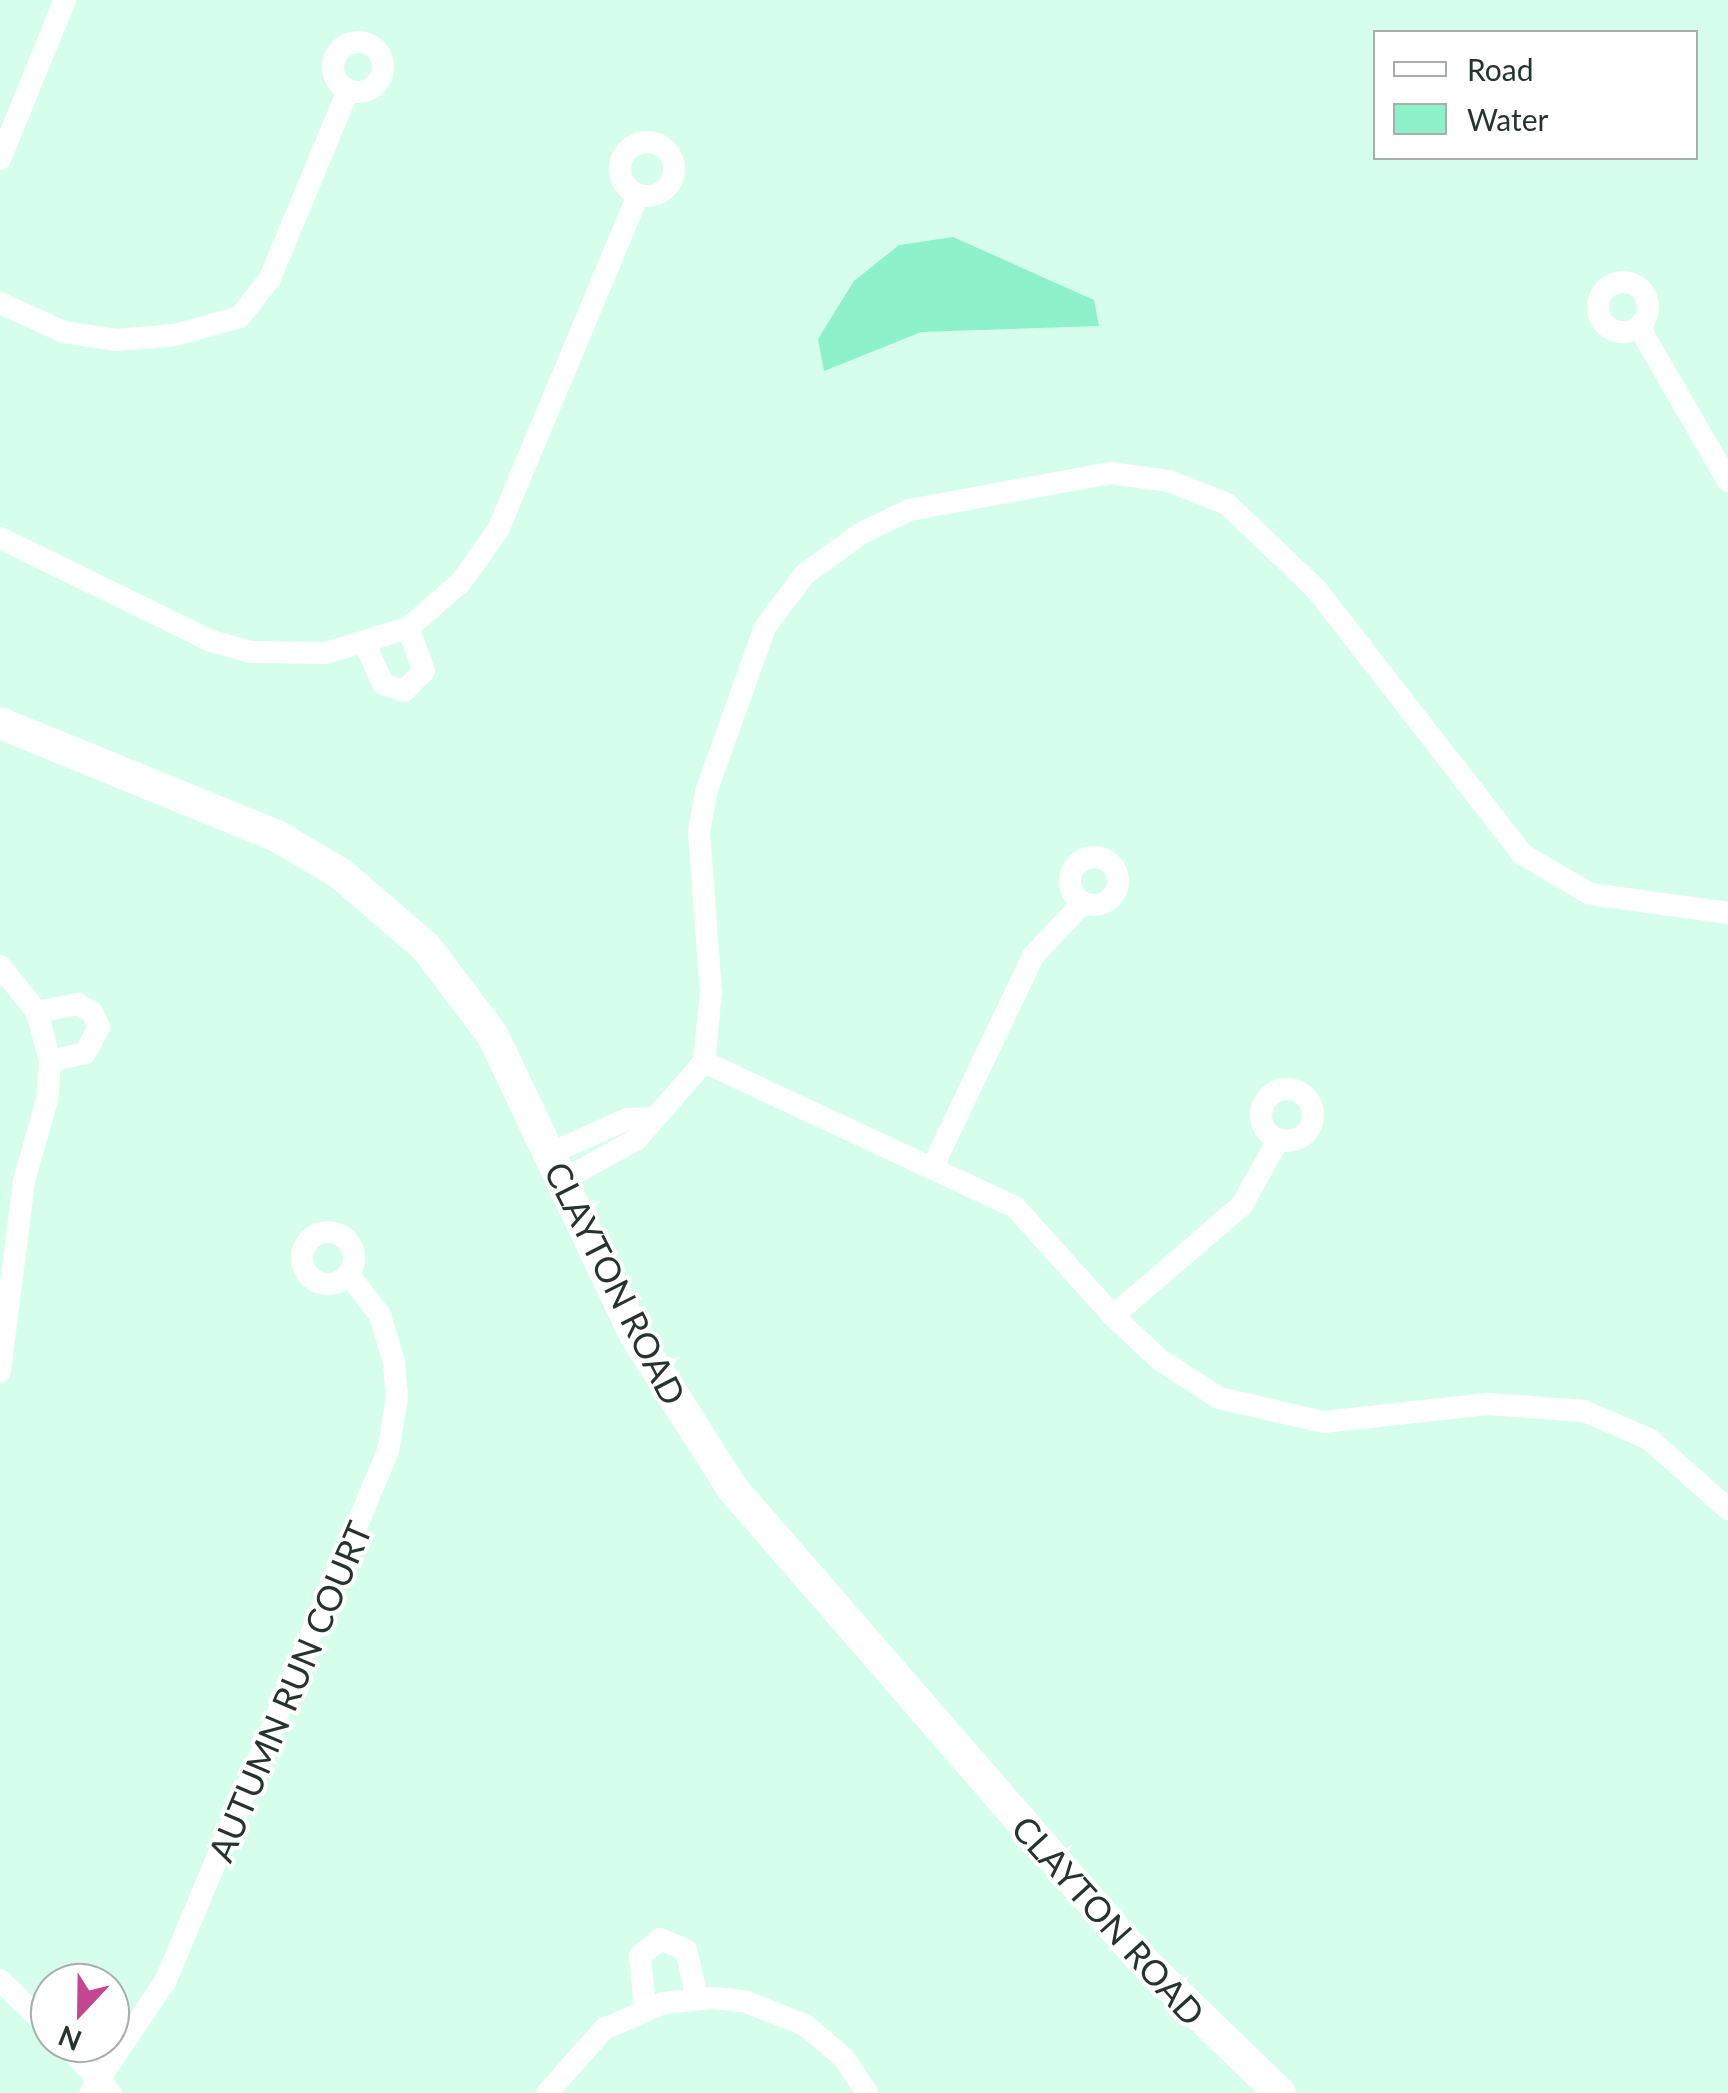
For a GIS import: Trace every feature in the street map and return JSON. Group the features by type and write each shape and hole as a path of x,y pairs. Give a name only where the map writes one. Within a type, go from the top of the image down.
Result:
{"main road":[{"name":"CLAYTON ROAD","path":"0,722 277,836 371,896 426,946 473,1005 557,1166 652,1366 732,1488 1140,1958 1264,2088"}],"street":[{"path":"0,159 66,0"},
{"path":"0,304 64,332 118,340 175,335 240,318 270,278 348,91"},
{"path":"0,538 211,641 293,656 364,642 408,628 460,582 498,530 638,195"},
{"path":"1639,328 1728,481"},
{"path":"557,1166 627,1119 651,1118 704,1062 711,992 699,832 706,792 776,612 805,574 834,552 909,510 1110,473 1170,481 1227,504 1257,526 1316,589 1522,854 1590,894 1728,913"},
{"path":"364,642 382,684 404,691 424,671 408,628"},
{"path":"932,1168 1033,956 1083,903"},
{"path":"0,966 37,1012 50,1060 47,1100 24,1181 0,1370"},
{"path":"37,1012 78,1004 97,1019 99,1035 91,1048 50,1060"},
{"path":"704,1062 932,1168 1038,1226 1113,1316 1159,1359 1219,1398 1289,1418 1364,1421 1516,1403 1584,1411 1650,1439 1728,1509"},
{"path":"1113,1316 1242,1205 1278,1140"},
{"name":"AUTUMN RUN COURT","path":"100,2088 165,1982 388,1451 397,1396 389,1342 368,1292 348,1274"},
{"path":"645,2010 640,1956 660,1940 686,1950 696,1998"},
{"path":"0,1980 30,2009"},
{"path":"546,2093 604,2029 645,2010 696,1998 744,2001 805,2025 844,2058 867,2093"},
{"path":"80,2063 100,2088"}],"water":[{"path":"953,237 1094,300 1099,326 921,332 824,371 818,339 854,281 899,245"}]}
